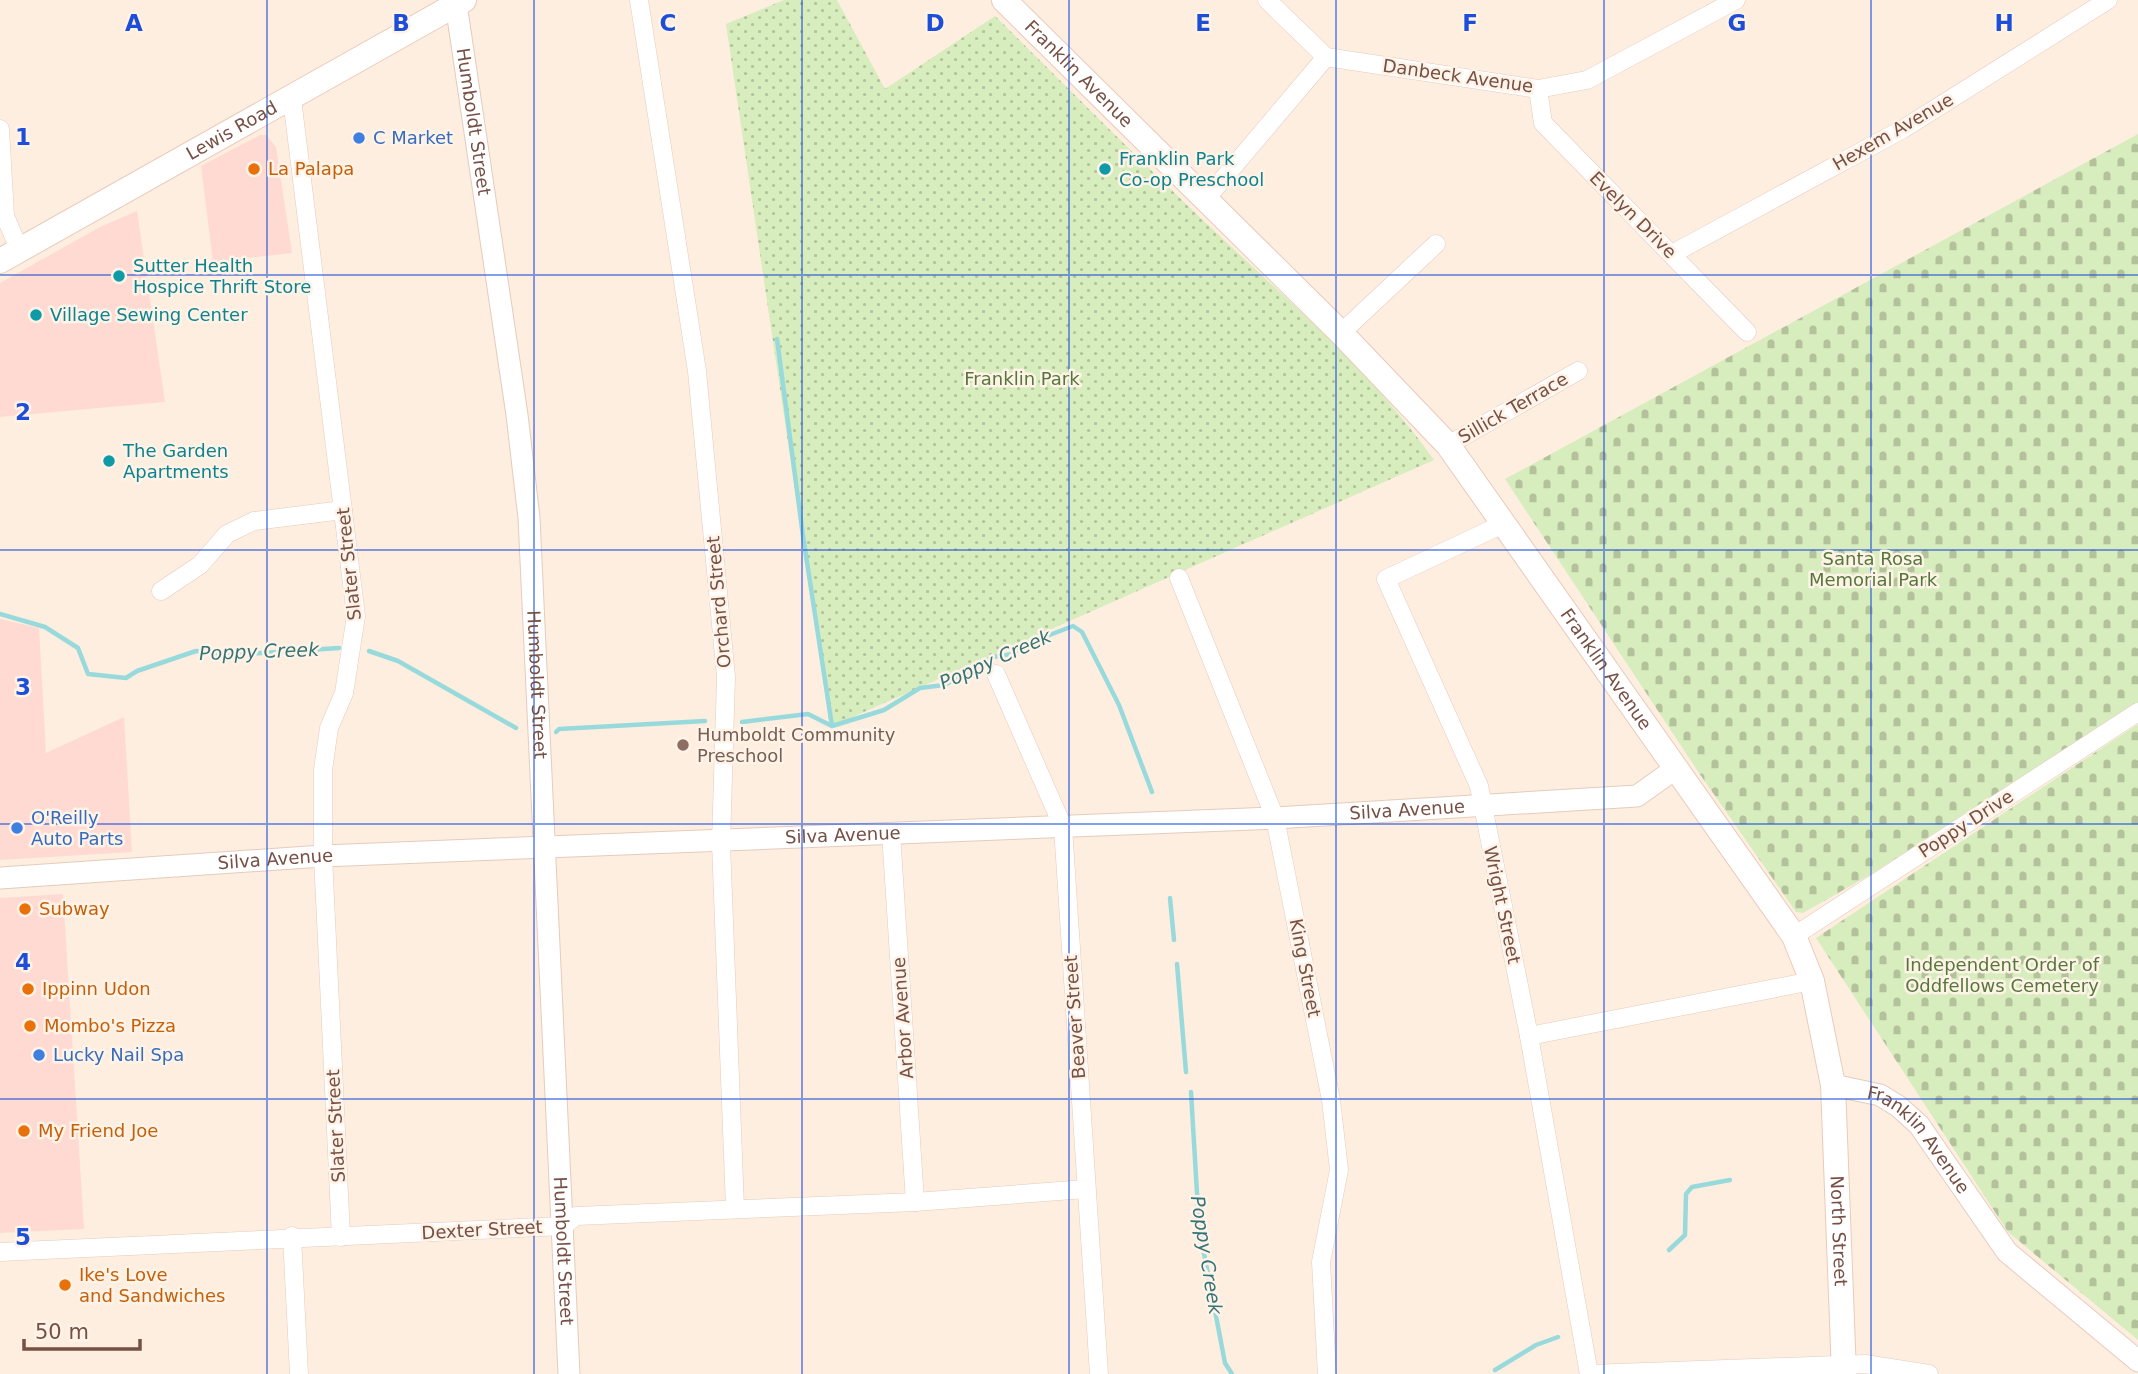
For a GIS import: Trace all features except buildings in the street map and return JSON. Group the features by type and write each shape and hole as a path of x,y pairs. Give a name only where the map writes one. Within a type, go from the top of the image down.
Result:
{"main road":[{"name":"Franklin Avenue","path":"1004,0 1341,333 1448,445 1794,936 1812,981 1833,1085"},
{"name":"Lewis Road","path":"10,256 292,99 459,1"},
{"name":"North Street","path":"1833,1085 1843,1369"}],"street":[{"name":"Orchard Street","path":"639,0 697,371 726,677 721,843 736,1208"},
{"path":"1206,199 1326,57 1267,0"},
{"name":"Danbeck Avenue","path":"1326,57 1538,89 1587,80 1736,0"},
{"name":"Hexem Avenue","path":"1672,254 1903,129 2108,0"},
{"name":"Humboldt Street","path":"459,1 529,518 569,1374"},
{"name":"Evelyn Drive","path":"1538,89 1543,123 1747,332"},
{"name":"Slater Street","path":"292,99 356,616 344,693 327,738 323,770 323,856 341,1237"},
{"path":"0,129 10,256"},
{"path":"1341,333 1436,244"},
{"name":"Sillick Terrace","path":"1448,445 1578,371"},
{"path":"161,591 200,565 227,534 254,521 343,510"},
{"name":"Wright Street","path":"1503,524 1386,579 1479,786 1529,1036 1589,1374"},
{"name":"King Street","path":"1179,578 1275,818 1331,1100 1339,1171 1321,1262 1327,1374"},
{"name":"Beaver Street","path":"996,674 1063,827 1099,1374"},
{"name":"Poppy Drive","path":"1794,936 2138,712"},
{"name":"Silva Avenue","path":"0,878 323,856 721,843 891,833 1275,818 1637,796 1675,769"},
{"name":"Arbor Avenue","path":"891,833 915,1202"},
{"path":"1529,1036 1812,981"},
{"name":"Franklin Avenue","path":"1833,1085 1880,1095 1898,1105 1919,1125 2007,1252 2138,1361"},
{"name":"Dexter Street","path":"0,1252 292,1236 341,1237 563,1226 576,1216 915,1202 1086,1189"},
{"path":"292,1236 299,1374"},
{"path":"1589,1374 1843,1369 1865,1364 1929,1374"}],"shaded area":[{"path":"260,135 266,135 276,147 292,253 213,262 201,166"},
{"path":"137,211 165,402 0,417 0,283 100,227"},
{"path":"0,619 39,628 46,753 124,717 132,852 0,860"},
{"path":"63,894 84,1229 0,1233 0,898"}],"green space":[{"name":"Franklin Park","path":"784,0 837,0 885,89 995,16 1153,173 1355,366 1383,396 1434,460 830,727 726,24"},
{"name":"Santa Rosa Memorial Park","path":"2138,134 2138,702 1873,873 1803,913 1796,912 1699,773 1505,479"},
{"name":"Independent Order of Oddfellows Cemetery","path":"2138,724 2138,1340 2008,1232 1816,938"}],"waterway":[{"path":"777,339 832,726"},
{"name":"Poppy Creek","path":"0,614 45,627 78,648 88,674 126,678 137,671 196,651 230,655 339,648"},
{"name":"Poppy Creek","path":"742,722 808,714 832,726 884,710 920,688 944,685 992,657 1013,654 1026,644 1073,626 1082,632 1119,705 1152,792"},
{"name":"Poppy Creek","path":"369,651 398,661 516,728"},
{"name":"Poppy Creek","path":"556,732 559,729 705,721"},
{"name":"Poppy Creek","path":"1170,898 1174,940"},
{"name":"Poppy Creek","path":"1177,964 1186,1072"},
{"name":"Poppy Creek","path":"1191,1092 1199,1227 1225,1363 1232,1374"},
{"name":"Poppy Creek","path":"1669,1250 1685,1235 1686,1194 1692,1187 1730,1180"},
{"name":"Poppy Creek","path":"1495,1370 1536,1345 1558,1337"}],"place":[{"name":"C Market","path":"359,138"},
{"name":"La Palapa","path":"254,169"},
{"name":"Franklin Park Co-op Preschool","path":"1105,169"},
{"name":"Sutter Health Hospice Thrift Store","path":"119,276"},
{"name":"Village Sewing Center","path":"36,315"},
{"name":"The Garden Apartments","path":"109,461"},
{"name":"Humboldt Community Preschool","path":"683,745"},
{"name":"O'Reilly Auto Parts","path":"17,828"},
{"name":"Subway","path":"25,909"},
{"name":"Ippinn Udon","path":"28,989"},
{"name":"Mombo's Pizza","path":"30,1026"},
{"name":"Lucky Nail Spa","path":"39,1055"},
{"name":"My Friend Joe","path":"24,1131"},
{"name":"Ike's Love and Sandwiches","path":"65,1285"}]}
